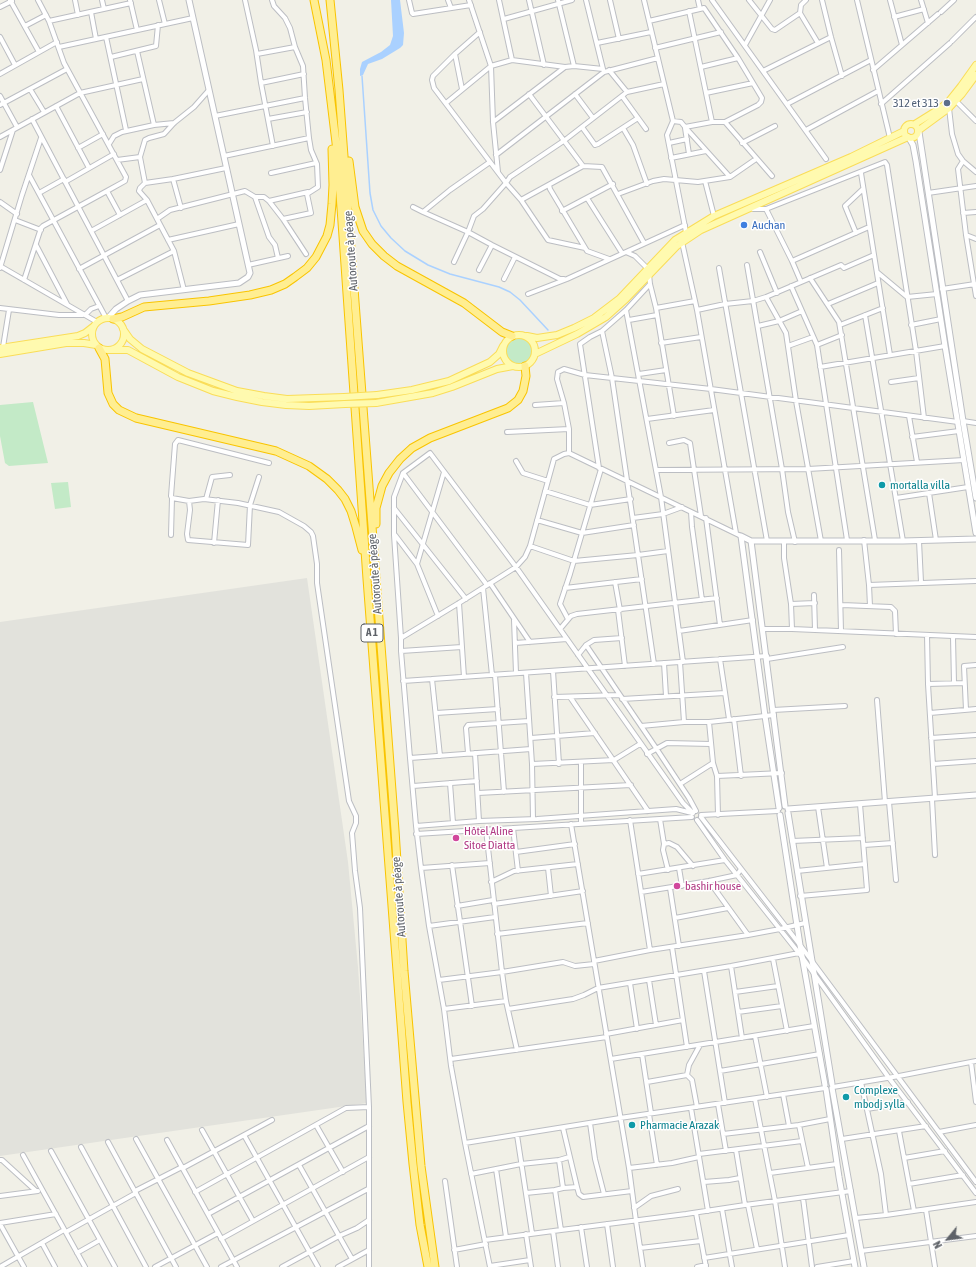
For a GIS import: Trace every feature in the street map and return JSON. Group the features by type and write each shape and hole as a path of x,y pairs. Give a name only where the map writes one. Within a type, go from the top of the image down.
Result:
{"highway":[{"name":"A 1","path":"314,0 326,60 337,151 367,580 411,1149 420,1225 428,1267"},
{"name":"Autoroute à péage","path":"330,0 339,90 404,971 419,1144 435,1267"},
{"path":"339,90 355,207 363,231 372,244 397,266 464,303 502,332 512,336"},
{"path":"109,318 122,317 144,307 209,301 250,295 271,290 285,284 307,268 323,245 330,225 333,185 331,98"},
{"path":"98,346 105,359 106,387 110,398 122,412 140,419 276,451 309,466 327,479 338,490 351,511 356,527 367,580"},
{"path":"375,564 376,508 382,486 389,473 400,459 412,448 508,408 518,400 523,391 526,376 525,366"}],"main road":[{"path":"907,135 907,124 915,124 935,112 949,101 976,65"},
{"path":"1,350 78,336 85,333 95,324 109,318 120,324 130,339 142,349 188,373 237,391 287,399 344,397 377,395 412,390 449,381 490,362 499,354 505,342 512,336 520,334 537,338 557,335 594,318 618,298 675,240 714,216 851,157 890,138 907,135 915,137 919,131 949,108 975,80"},
{"path":"915,124 919,131"},
{"path":"1,350 66,343 84,343 108,350 128,350 178,377 213,391 237,398 286,405 309,406 376,403 434,393 497,369 513,366 525,366 530,363 535,354 598,322 623,302 663,259 682,242 706,227 907,135"},
{"path":"95,324 92,334 94,342 98,346"},
{"path":"112,350 122,342 124,338 123,329"},
{"path":"527,336 533,342 535,354"},
{"path":"503,346 503,356 509,364 513,366"}],"street":[{"path":"0,7 11,0 39,52"},
{"path":"24,280 43,226 107,191 125,180 126,177 67,69 49,21 38,0"},
{"path":"75,0 78,15"},
{"path":"102,0 104,9"},
{"path":"159,0 165,24"},
{"path":"29,175 99,306 109,318 116,309 140,295 239,283 248,277 250,273 189,0"},
{"path":"245,0 257,54 273,146"},
{"path":"268,201 308,192 318,187 316,163 310,150 303,66 295,47 290,28 285,18 274,6 272,0"},
{"path":"409,0 412,13 471,5"},
{"path":"448,0 450,8"},
{"path":"469,0 491,66 493,122 498,173"},
{"path":"499,0 512,60"},
{"path":"529,0 544,64"},
{"path":"504,19 559,2 572,0"},
{"path":"586,0 603,70"},
{"path":"610,0 619,39"},
{"path":"644,0 673,121 667,135 686,232"},
{"path":"698,0 700,9"},
{"path":"712,0 826,159"},
{"path":"749,0 774,30 800,13"},
{"path":"745,45 770,0"},
{"path":"806,0 801,5 800,13 818,42"},
{"path":"822,0 842,76"},
{"path":"856,0 890,138"},
{"path":"890,0 902,45"},
{"path":"921,0 928,23"},
{"path":"873,70 954,0"},
{"path":"49,21 131,2 137,30"},
{"path":"559,2 574,66"},
{"path":"649,21 704,8 738,58 762,98 761,102 725,122 712,122 685,127"},
{"path":"894,17 924,9"},
{"path":"689,11 712,122"},
{"path":"91,12 96,39"},
{"path":"25,26 46,15"},
{"path":"881,104 951,42 976,17"},
{"path":"59,48 193,18"},
{"path":"111,57 156,46 158,25"},
{"path":"480,32 433,76 432,80 434,88 506,184 521,200 548,240 585,248"},
{"path":"597,43 651,32"},
{"path":"655,48 721,32"},
{"path":"0,37 16,65"},
{"path":"106,37 126,130"},
{"path":"763,71 818,42 831,37"},
{"path":"0,74 57,42"},
{"path":"257,54 295,47"},
{"path":"137,51 154,125"},
{"path":"455,54 462,89"},
{"path":"446,103 491,66 512,60 565,67 574,66 609,70 658,58"},
{"path":"701,67 738,58"},
{"path":"787,104 871,60"},
{"path":"493,122 565,67"},
{"path":"2,104 67,69"},
{"path":"496,155 575,94 603,70"},
{"path":"609,70 627,92"},
{"path":"261,82 304,74"},
{"path":"0,137 80,93 143,79"},
{"path":"706,93 753,83"},
{"path":"454,262 474,216 483,209 506,184 510,177 565,140 627,92 664,84"},
{"path":"30,89 44,112"},
{"path":"145,183 140,157 145,140 164,134 174,123 194,108 209,90"},
{"path":"806,130 878,91"},
{"path":"529,94 565,140 583,166"},
{"path":"575,94 593,118"},
{"path":"0,96 2,104 15,128 0,170"},
{"path":"622,96 646,129"},
{"path":"215,116 305,98"},
{"path":"956,101 976,120"},
{"path":"56,106 89,168"},
{"path":"949,108 954,144 958,154 963,161 976,172"},
{"path":"268,120 307,112"},
{"path":"582,127 595,144 601,143 638,118"},
{"path":"32,119 128,301"},
{"path":"673,121 681,122 730,177"},
{"path":"725,122 772,176"},
{"path":"109,144 114,136 126,130 174,123"},
{"path":"742,143 776,126"},
{"path":"685,127 689,154"},
{"path":"623,128 633,145 647,184"},
{"path":"919,131 960,422 959,431 976,533"},
{"path":"78,148 103,134"},
{"path":"907,135 913,145 945,346 960,422 975,483 976,498"},
{"path":"41,138 0,267 68,305 95,324"},
{"path":"224,156 309,138"},
{"path":"668,143 687,139"},
{"path":"672,158 706,151"},
{"path":"39,194 114,154"},
{"path":"117,160 140,157"},
{"path":"618,194 664,179 698,182 730,177 756,159"},
{"path":"963,161 958,169 966,235 976,296"},
{"path":"423,212 450,190 490,162"},
{"path":"751,206 753,209 766,209 885,162 887,165 916,351 924,418"},
{"path":"271,173 316,163"},
{"path":"521,200 583,166 602,167 613,184 644,242"},
{"path":"184,290 174,251 147,200 139,191 140,188 145,183 226,168"},
{"path":"860,173 890,356"},
{"path":"173,179 180,208"},
{"path":"705,181 714,216"},
{"path":"562,211 613,184"},
{"path":"549,185 562,211 585,248 590,253 610,259"},
{"path":"928,193 976,186"},
{"path":"856,233 845,206 863,189"},
{"path":"157,219 170,210 245,190 255,196 264,197 268,201 306,254"},
{"path":"107,191 120,215"},
{"path":"283,220 311,213 307,196 308,192"},
{"path":"255,196 269,237 275,244 278,258"},
{"path":"587,198 624,252 635,256 647,268"},
{"path":"91,232 147,200"},
{"path":"0,202 17,214"},
{"path":"413,207 468,232 560,279 565,279"},
{"path":"766,209 802,282"},
{"path":"963,213 976,212"},
{"path":"15,220 41,230"},
{"path":"168,240 239,224"},
{"path":"79,269 160,225"},
{"path":"528,294 685,225"},
{"path":"792,261 869,227"},
{"path":"966,235 976,240"},
{"path":"682,242 697,310 736,533"},
{"path":"36,245 68,305"},
{"path":"479,270 492,245"},
{"path":"117,280 174,251"},
{"path":"760,252 777,292"},
{"path":"697,310 725,304 753,301 766,297 841,265 844,268 874,255"},
{"path":"248,265 288,256"},
{"path":"504,279 515,256"},
{"path":"747,265 788,512 795,542"},
{"path":"719,268 767,541"},
{"path":"877,272 907,297 937,294"},
{"path":"650,274 650,284 656,308 674,416"},
{"path":"810,278 840,322 875,540"},
{"path":"828,304 878,283"},
{"path":"568,620 560,604 574,561 600,468 580,344 590,336 602,331 626,310 650,284"},
{"path":"942,289 975,284"},
{"path":"791,286 817,345 847,540"},
{"path":"766,297 786,334 796,401 821,541"},
{"path":"656,308 695,301"},
{"path":"0,308 59,315 84,315 91,309 99,306"},
{"path":"840,325 883,308"},
{"path":"1,350 9,310"},
{"path":"626,310 639,374 663,514 679,631 682,662 684,722"},
{"path":"758,326 779,321 802,311"},
{"path":"629,320 657,315"},
{"path":"865,315 903,541"},
{"path":"911,324 941,319"},
{"path":"602,331 612,378 654,664"},
{"path":"817,345 842,335"},
{"path":"662,343 702,337"},
{"path":"788,346 813,337"},
{"path":"820,367 945,346"},
{"path":"569,453 569,429 564,403 557,379 558,372 564,370 585,375 711,389 924,418 976,423"},
{"path":"639,374 666,370"},
{"path":"891,382 919,378"},
{"path":"535,405 564,403"},
{"path":"647,419 714,410"},
{"path":"909,416 917,462"},
{"path":"507,432 569,429"},
{"path":"912,437 959,431"},
{"path":"171,535 175,444 178,440 259,459 269,463"},
{"path":"668,442 684,440 690,443 701,516"},
{"path":"530,1260 490,1267 465,1144 451,1059 416,834 403,681 394,535 394,497 403,473 430,453 516,566 647,754 683,803 693,813"},
{"path":"401,638 486,586 516,566 525,557 530,546 554,459 569,453 751,541 919,541 976,539"},
{"path":"656,470 808,469 964,460"},
{"path":"516,461 523,473 548,480"},
{"path":"417,564 444,472"},
{"path":"403,473 486,586 514,618 530,642"},
{"path":"206,499 212,477 230,475"},
{"path":"189,501 190,510 187,527 187,540 248,545 250,505 259,477"},
{"path":"896,498 968,487"},
{"path":"545,491 590,505 630,499"},
{"path":"929,493 936,540"},
{"path":"172,498 189,501 198,499 218,500 250,505 279,512 308,528 312,536 317,564 317,583 349,801 356,816 356,823 352,832 360,908 369,1107 369,1267"},
{"path":"214,543 218,500"},
{"path":"633,518 663,514 682,507"},
{"path":"394,508 466,599"},
{"path":"691,512 702,600"},
{"path":"706,518 720,625"},
{"path":"537,520 582,533 634,525"},
{"path":"394,535 417,564 438,616"},
{"path":"741,536 758,657 764,716 797,924 800,955 820,1054 854,1264 817,1267"},
{"path":"864,540 870,606"},
{"path":"751,541 800,896 864,1267"},
{"path":"784,541 784,558 791,604 792,628"},
{"path":"919,541 921,582"},
{"path":"530,546 574,561 668,551"},
{"path":"839,550 842,605 841,631"},
{"path":"565,588 642,579"},
{"path":"869,585 976,581"},
{"path":"615,582 625,666"},
{"path":"486,586 498,708 504,792"},
{"path":"814,595 815,630"},
{"path":"560,629 571,616 577,614 717,598"},
{"path":"459,603 464,677"},
{"path":"791,604 814,603"},
{"path":"842,605 891,607 894,609 896,634"},
{"path":"514,618 516,673"},
{"path":"679,631 753,620"},
{"path":"763,629 792,628 976,637"},
{"path":"927,635 928,684 933,764 935,855"},
{"path":"953,637 954,683"},
{"path":"578,655 594,640 622,638"},
{"path":"515,643 567,639"},
{"path":"586,646 680,784 693,813 693,819 718,815 779,811"},
{"path":"401,651 462,647"},
{"path":"403,681 720,659 767,658 843,647"},
{"path":"720,659 741,776"},
{"path":"664,663 666,696"},
{"path":"966,710 964,666 976,664"},
{"path":"552,671 560,764"},
{"path":"526,672 531,738 532,791 537,826"},
{"path":"432,679 440,756"},
{"path":"928,684 964,683"},
{"path":"622,699 726,693"},
{"path":"554,697 619,695"},
{"path":"570,697 648,811"},
{"path":"877,700 896,880"},
{"path":"641,726 684,722 709,722 764,716 774,713 845,706"},
{"path":"436,713 498,708"},
{"path":"930,713 976,709"},
{"path":"620,716 630,710"},
{"path":"468,753 466,728 468,725 529,721"},
{"path":"709,722 713,763 717,776 718,815"},
{"path":"531,738 595,733"},
{"path":"931,738 976,735"},
{"path":"647,754 667,743 711,744"},
{"path":"532,764 560,764 614,760 640,744"},
{"path":"410,758 531,749"},
{"path":"475,753 480,821"},
{"path":"933,764 976,760"},
{"path":"581,762 581,823"},
{"path":"680,784 713,763"},
{"path":"717,776 782,773"},
{"path":"413,786 477,781"},
{"path":"450,783 453,823"},
{"path":"478,793 631,786"},
{"path":"779,811 781,806 787,809 976,795"},
{"path":"800,896 866,890 860,804"},
{"path":"818,807 827,868"},
{"path":"416,826 676,809 693,813"},
{"path":"779,811 783,816 787,809"},
{"path":"416,834 660,819 699,812 699,818 726,860 814,973 889,1078 976,1193"},
{"path":"699,818 811,959 975,1180"},
{"path":"660,819 664,844 663,850 668,870"},
{"path":"630,820 650,950"},
{"path":"571,824 629,1168 643,1267"},
{"path":"513,828 518,871"},
{"path":"486,830 506,1001 517,1050"},
{"path":"792,841 863,838"},
{"path":"664,844 669,843 677,847 693,866"},
{"path":"516,852 575,844"},
{"path":"864,845 893,844"},
{"path":"638,874 726,860"},
{"path":"421,868 490,863"},
{"path":"491,882 511,872 578,864"},
{"path":"797,871 865,864"},
{"path":"452,865 472,1006"},
{"path":"548,868 551,896"},
{"path":"679,868 682,886"},
{"path":"641,892 682,886 737,875 741,869"},
{"path":"709,881 748,935"},
{"path":"670,888 679,946"},
{"path":"457,906 583,892"},
{"path":"675,918 728,908"},
{"path":"430,926 496,917"},
{"path":"439,980 563,962 575,966 594,963 650,950 787,928 805,922"},
{"path":"497,934 588,924"},
{"path":"672,947 687,1047"},
{"path":"508,1009 573,999 598,988 800,955"},
{"path":"773,959 787,1031"},
{"path":"731,966 742,1038"},
{"path":"704,971 725,1103"},
{"path":"649,980 656,1025"},
{"path":"630,983 636,1029"},
{"path":"735,992 778,986"},
{"path":"810,1001 818,1000"},
{"path":"444,1009 506,1001"},
{"path":"738,1012 782,1006"},
{"path":"451,1059 607,1035 683,1020"},
{"path":"611,1059 814,1026"},
{"path":"755,1036 767,1097"},
{"path":"687,1075 689,1065 700,1045"},
{"path":"642,1054 657,1165"},
{"path":"720,1071 820,1054"},
{"path":"465,1144 620,1118 755,1098 825,1088 830,1090 832,1086 889,1078 976,1061"},
{"path":"970,1062 976,1102"},
{"path":"646,1082 687,1075"},
{"path":"687,1075 692,1080 697,1107"},
{"path":"861,1082 881,1174 886,1215"},
{"path":"783,1094 789,1126"},
{"path":"755,1098 775,1201 785,1267"},
{"path":"867,1109 908,1102"},
{"path":"718,1104 726,1150"},
{"path":"195,1192 346,1108 369,1107"},
{"path":"691,1108 708,1211"},
{"path":"723,1134 799,1125 830,1119"},
{"path":"0,1267 42,1243 89,1220 158,1179 182,1168 272,1120"},
{"path":"590,1123 595,1159 604,1194"},
{"path":"316,1125 343,1172"},
{"path":"799,1125 808,1168"},
{"path":"208,1214 369,1126"},
{"path":"842,1139 926,1126"},
{"path":"939,1132 976,1126"},
{"path":"563,1128 579,1194 583,1197 632,1191"},
{"path":"202,1130 253,1221"},
{"path":"899,1131 914,1211"},
{"path":"244,1135 318,1267"},
{"path":"517,1135 532,1233"},
{"path":"136,1139 207,1267"},
{"path":"167,1140 237,1267"},
{"path":"629,1168 672,1163 726,1150 764,1147 802,1141"},
{"path":"108,1142 176,1267"},
{"path":"81,1147 146,1267"},
{"path":"834,1147 844,1148"},
{"path":"736,1150 740,1178 757,1249"},
{"path":"51,1151 115,1267"},
{"path":"904,1158 945,1151"},
{"path":"23,1155 85,1267"},
{"path":"221,1239 369,1157"},
{"path":"471,1174 521,1164 559,1160 570,1157"},
{"path":"0,1160 2,1160 36,1191"},
{"path":"559,1160 564,1188"},
{"path":"770,1173 837,1164"},
{"path":"299,1165 352,1259"},
{"path":"496,1169 506,1237"},
{"path":"909,1184 963,1175"},
{"path":"704,1182 740,1178"},
{"path":"445,1181 457,1267"},
{"path":"526,1193 577,1186"},
{"path":"221,1267 368,1189"},
{"path":"634,1208 651,1196 678,1189"},
{"path":"0,1196 42,1190"},
{"path":"555,1190 561,1230"},
{"path":"454,1250 506,1237 532,1233 636,1221 851,1191"},
{"path":"803,1198 812,1267"},
{"path":"847,1223 886,1215 976,1202"},
{"path":"722,1209 732,1267"},
{"path":"926,1210 935,1267"},
{"path":"696,1213 706,1266 697,1267"},
{"path":"24,1267 0,1224 56,1214"},
{"path":"282,1267 339,1236 354,1230 369,1220"},
{"path":"607,1224 613,1267"},
{"path":"581,1227 587,1267"},
{"path":"553,1231 558,1267"},
{"path":"155,1267 218,1233"},
{"path":"0,1237 5,1234"},
{"path":"526,1234 531,1267"},
{"path":"704,1258 849,1235"},
{"path":"861,1251 976,1236"},
{"path":"77,1253 100,1240"},
{"path":"640,1248 701,1241"},
{"path":"851,1244 860,1242"},
{"path":"42,1243 55,1267"},
{"path":"338,1267 369,1250"}],"shaded area":[{"path":"307,578 348,862 358,967 367,1103 0,1156 0,622"}],"green space":[{"path":"519,336 529,340 533,350 529,360 519,364 509,360 505,350 509,340"},
{"path":"33,402 48,463 9,466 5,463 0,436 0,405"},
{"path":"68,482 71,507 55,509 51,483"}],"water":[{"path":"391,0 400,0 404,33 403,45 382,59 368,64 363,75 360,76 362,62 381,52 390,45 393,36"}],"waterway":[{"path":"362,76 370,193 373,210 381,226 405,251 428,265 450,274 499,287 510,292 520,300 548,330"}],"place":[{"name":"312 et 313","path":"947,103"},
{"name":"Auchan","path":"744,225"},
{"name":"mortalla villa","path":"882,485"},
{"name":"Hôtel Aline Sitoe Diatta","path":"456,838"},
{"name":"bashir house","path":"677,886"},
{"name":"Complexe mbodj sylla","path":"846,1097"},
{"name":"Pharmacie Arazak","path":"632,1125"}]}
